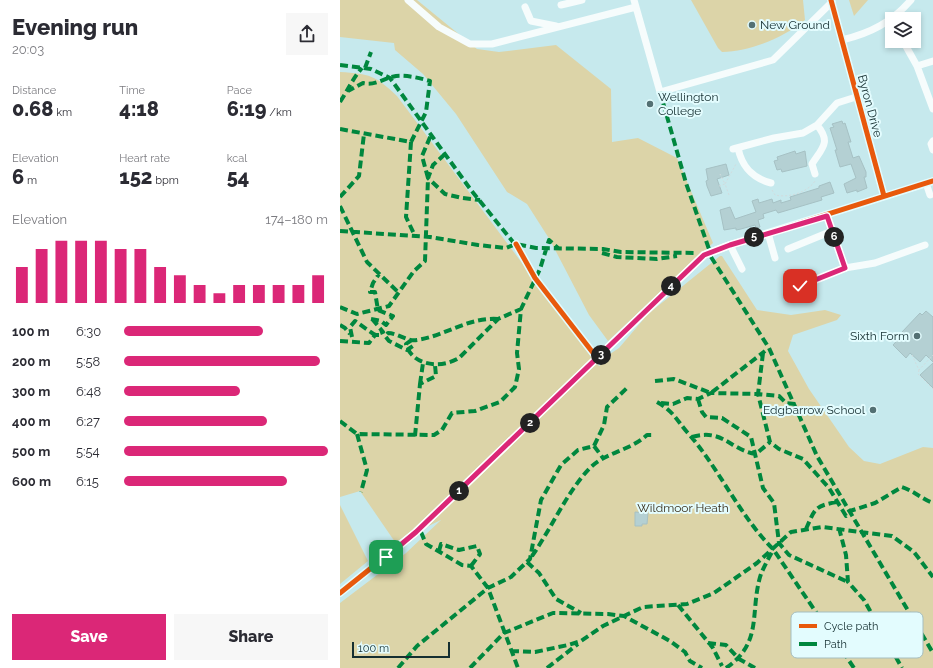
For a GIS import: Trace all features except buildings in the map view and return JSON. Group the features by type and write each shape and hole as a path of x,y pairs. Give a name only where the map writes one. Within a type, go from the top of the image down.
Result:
{"street":[{"path":"408,0 439,27 470,44 492,44 635,3 660,92 773,60 831,1"},
{"path":"561,5 582,0"},
{"path":"900,12 911,0"},
{"name":"Byron Drive","path":"831,1 884,196"},
{"path":"525,7 531,20 558,26"},
{"path":"842,40 873,31 885,25"},
{"path":"907,48 916,66 933,109"},
{"path":"916,66 933,61"},
{"path":"769,183 759,180 752,175 741,160 736,148 774,138 803,133 817,125 837,104 856,97"},
{"path":"815,174 812,164 825,143 825,134 817,125"},
{"path":"933,141 931,144 933,150"},
{"path":"340,593 416,532 604,356 694,265 710,252 930,182 930,195"},
{"path":"827,216 845,268"},
{"path":"788,249 832,231"},
{"path":"768,233 775,258"},
{"path":"730,245 742,269"},
{"path":"800,286 845,268 875,263 925,245"}],"path":[{"path":"719,186 725,184 733,168 741,160"},
{"path":"720,174 729,195"},
{"path":"769,183 775,195 782,196 804,191 811,187 816,179 815,174"},
{"path":"912,355 919,370 918,374 933,389"},
{"path":"919,370 933,355"}],"green space":[{"path":"340,0 417,0 477,49 499,52 556,45 611,89 612,142 638,138 677,158 713,243 608,341 589,315 550,240 527,204 507,192 456,114 423,74 395,50 394,43 340,37"},
{"name":"New Ground","path":"691,0 803,0 805,20 777,38 744,49 722,52 718,48"},
{"path":"849,0 868,0 854,16"},
{"name":"Wildmoor Heath","path":"340,72 372,77 397,96 599,366 611,357 610,354 619,348 648,314 720,256 722,256 757,310 791,315 825,310 841,315 837,320 793,335 788,351 809,389 849,447 864,461 880,464 923,447 933,448 933,668 340,668 340,603 406,553 441,520 395,542 360,491 340,497"},
{"path":"340,505 368,561 340,584"}],"marked path":[{"path":"365,68 371,52"},
{"path":"340,65 371,69 390,78 471,190 517,247"},
{"path":"340,102 362,68"},
{"path":"340,129 411,142 426,112 430,81 409,76 396,76 376,83 363,83 348,91"},
{"path":"660,92 686,183 710,252"},
{"path":"340,197 359,176 364,134"},
{"path":"340,307 357,314 389,306 414,271 425,261 428,178 422,156 431,135"},
{"path":"411,142 406,217 415,236"},
{"path":"445,154 433,165 428,178 445,194 480,200"},
{"path":"340,206 367,262 399,293"},
{"path":"340,231 430,237 506,248 516,244 536,248 603,249 621,252 696,253"},
{"path":"340,421 357,434 434,435 442,430 452,413 475,411 500,402 515,387 519,369 517,353 521,309 540,269 549,240 558,248"},
{"path":"602,253 617,257 657,259 677,256"},
{"path":"711,257 769,348 817,456 909,612"},
{"path":"371,319 381,321 386,325 393,316 378,310 375,292 370,292 373,283 379,274"},
{"path":"498,319 477,321 437,335 417,340 410,340 392,333 388,333 385,336 389,341 407,350 413,346 410,341 406,344 409,351 414,357 421,361 444,364 459,358 498,319 521,309"},
{"path":"352,337 350,327 355,321 375,335 383,332 373,320"},
{"path":"340,325 350,334"},
{"path":"340,341 369,343 375,335 379,335"},
{"path":"655,381 674,379 711,393 765,351"},
{"path":"763,353 758,394 770,442 779,449 803,459 829,488 846,516 850,511 875,503 902,487 933,503"},
{"path":"420,384 423,363"},
{"path":"415,436 420,384 436,376 435,365"},
{"path":"398,668 417,646 488,588 511,577 530,559 541,500 561,465 578,450 594,446 604,425 607,407 628,387"},
{"path":"661,403 673,404 687,398 698,399 711,393 779,396 786,403 795,404"},
{"path":"698,399 702,412 706,417 722,418 751,437 763,488 774,503 779,543 789,555 848,582"},
{"path":"657,402 671,412 698,446 739,507 773,549 816,612"},
{"path":"357,434 367,470 361,492"},
{"path":"532,556 573,488 589,469 595,463 633,445 647,435 653,435"},
{"path":"692,437 703,435 719,437 747,452 756,454 770,442"},
{"path":"594,446 603,458"},
{"path":"806,529 811,517 819,507 837,502"},
{"path":"511,651 535,652 568,645 581,641 603,626 643,607 687,604 714,593 757,563 791,532 822,527 892,536 914,552 933,577"},
{"path":"839,528 846,555 848,582 864,600 871,612"},
{"path":"421,532 426,544 462,565 471,566 488,588 518,668"},
{"path":"439,551 441,544 459,550 477,546 480,554 471,566"},
{"path":"726,668 738,658 746,648 751,637 761,574 772,552"},
{"path":"527,562 539,573 556,599 581,613"},
{"path":"678,605 713,648 722,666"},
{"path":"470,668 504,633 553,613 608,614 624,616 670,641 685,652 690,661 702,668"},
{"path":"923,636 933,653"},
{"path":"708,643 726,645 739,659 755,668"},
{"path":"547,668 578,644"},
{"path":"847,658 854,668"},
{"path":"896,658 902,668"}],"cycle path":[{"path":"831,0 884,196"},
{"path":"340,593 416,532 704,255 730,245 933,181"},
{"path":"516,244 535,278 597,358"}],"place":[{"name":"New Ground","path":"752,25"},
{"name":"Wellington College","path":"650,104"},
{"name":"Sixth Form","path":"917,336"},
{"name":"Edgbarrow School","path":"873,410"}],"route":[{"path":"386,557 416,532 704,255 730,245 827,216 845,268 800,286"}]}
